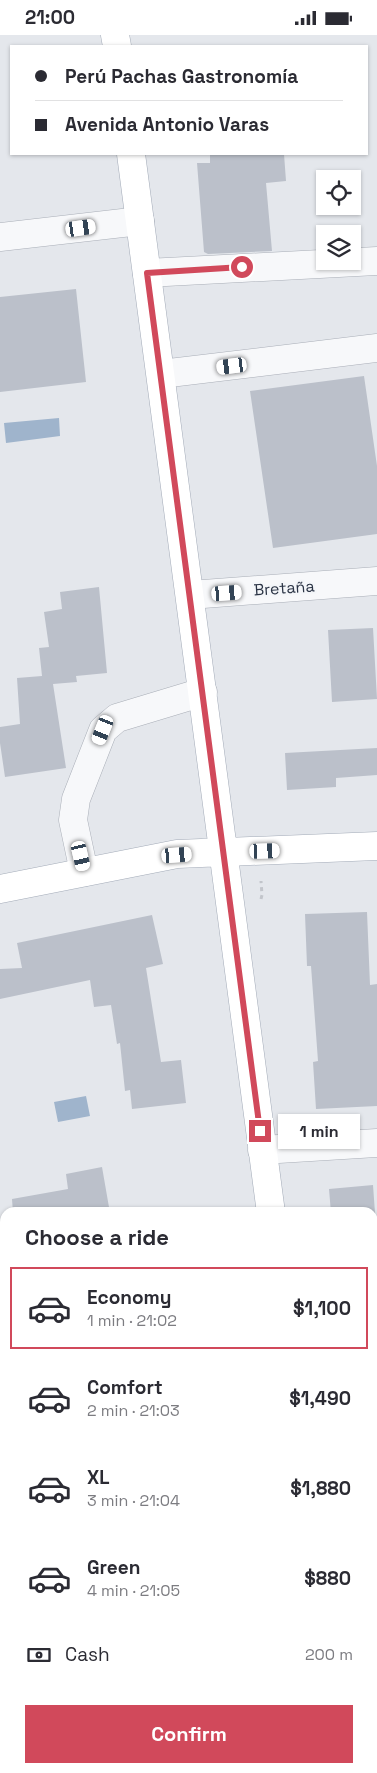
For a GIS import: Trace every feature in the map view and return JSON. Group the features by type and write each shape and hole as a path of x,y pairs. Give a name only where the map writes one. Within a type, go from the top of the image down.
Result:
{"main road":[{"path":"131,155 270,1207"},
{"path":"0,889 177,855 224,851 377,846"}],"street":[{"path":"0,237 140,221"},
{"path":"147,273 377,261"},
{"path":"160,374 377,348"},
{"name":"Bretaña","path":"190,595 377,581"},
{"path":"84,872 72,820 76,799 103,730 117,718 203,692"},
{"path":"262,1150 377,1143"}],"water":[{"path":"59,418 60,436 6,443 4,423"},
{"path":"86,1096 90,1116 58,1122 54,1102"}],"building":[{"path":"210,155 284,155 286,181 266,183 272,251 208,254 204,252 197,163 210,163"},
{"path":"76,289 86,382 0,392 0,297"},
{"path":"364,376 377,466 377,534 273,548 250,391"},
{"path":"99,587 107,673 76,676 77,682 53,684 66,768 5,777 0,743 0,727 20,724 17,678 42,676 39,648 49,647 44,612 62,609 60,592"},
{"path":"373,628 377,699 332,702 328,630"},
{"path":"377,748 377,775 336,778 336,787 287,790 285,753"},
{"path":"367,912 370,985 377,984 377,1106 316,1109 313,1062 318,1061 311,966 307,966 305,914"},
{"path":"152,915 163,964 146,968 161,1062 181,1060 186,1103 132,1109 130,1090 125,1091 120,1043 117,1044 111,1005 94,1007 90,980 0,999 0,969 22,968 17,943"},
{"path":"102,1167 109,1207 13,1207 12,1199 68,1189 66,1174"},
{"path":"373,1185 375,1207 330,1207 329,1189"}],"route":[{"path":"242,267 147,273 260,1131"}]}
